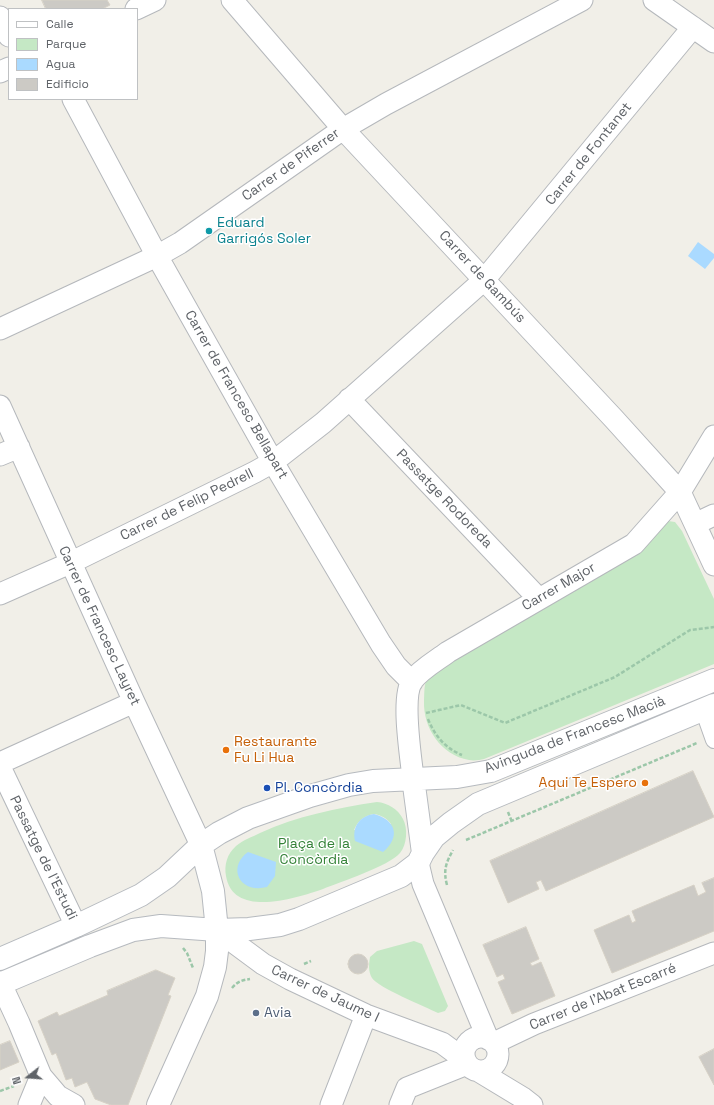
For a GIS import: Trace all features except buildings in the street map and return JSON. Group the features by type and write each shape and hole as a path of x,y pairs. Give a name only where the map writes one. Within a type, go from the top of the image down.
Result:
{"main road":[{"name":"Avinguda de Francesc Macià","path":"413,778 457,778 494,770 714,680"},
{"name":"Avinguda de Francesc Macià","path":"421,858 434,837 478,804 708,707"},
{"path":"0,959 76,926 141,895 156,885 201,845 232,826 310,796 349,785 373,781 413,778 421,858 400,876 299,919 280,925 249,929 216,930 161,926 133,930 0,983"},
{"path":"158,1105 207,996 215,967 217,952 213,891 201,845"}],"street":[{"path":"138,8 155,0"},
{"name":"Carrer de Gambús","path":"232,0 343,129 614,419 680,492 714,565"},
{"name":"Carrer de Piferrer","path":"0,329 157,256 180,243 343,129 386,104 582,0"},
{"path":"654,0 714,42"},
{"path":"0,17 8,34"},
{"name":"Carrer de Fontanet","path":"484,280 693,27"},
{"name":"Carrer de Francesc Bellapart","path":"74,100 157,256 273,462 381,644 396,666 412,682"},
{"name":"Carrer de Felip Pedrell","path":"0,594 70,563 273,462 323,423 484,280"},
{"name":"Passatge Rodoreda","path":"349,399 539,599"},
{"name":"Carrer de Francesc Layret","path":"0,406 70,563 201,845"},
{"name":"Carrer Major","path":"413,778 408,728 407,698 412,682 422,670 448,652 634,544 680,492 714,436"},
{"path":"0,456 18,447"},
{"path":"695,524 714,515"},
{"path":"0,763 134,702"},
{"path":"708,707 713,738"},
{"name":"Passatge de l'Estudi","path":"0,767 76,926"},
{"path":"421,858 423,884 480,1054 528,1102"},
{"name":"Carrer de Jaume I","path":"216,930 263,964 290,979 366,1015 442,1043 480,1054"},
{"name":"Carrer de l'Abat Escarré","path":"400,1105 407,1088 480,1054 534,1024 714,953"},
{"path":"0,983 42,1076 58,1096 74,1105"},
{"path":"331,1105 366,1015"},
{"path":"29,1105 42,1076"}],"path":[{"path":"465,756 452,750 437,737 427,713 460,705 505,723 615,677 690,630 714,627"},
{"path":"464,841 713,738"},
{"path":"507,811 512,822"},
{"path":"448,890 445,877 446,862 453,850"},
{"path":"230,992 236,983 249,979 255,981"}],"green space":[{"path":"668,521 675,522 682,531 714,599 714,664 484,759 471,760 459,757 442,746 430,730 424,711 425,685 432,671"},
{"name":"Plaça de la Concòrdia","path":"377,802 385,804 395,809 401,815 406,827 406,836 402,850 394,858 375,868 323,889 283,900 267,902 253,901 240,897 231,889 226,876 225,868 228,856 236,846 242,842 274,827 303,817","holes":["375,814 382,816 391,824 354,830 357,824 365,817"]},
{"path":"414,941 422,944 448,1006 445,1011 438,1013 402,997 376,982 372,978 369,968 370,957 377,951"}],"water":[{"path":"698,242 714,254 714,258 705,269 688,256"},
{"path":"374,814 387,820 394,830 392,841 383,852 355,841 354,836 358,823 361,819"},
{"path":"248,852 276,862 275,876 267,887 249,887 239,878 237,872 238,865"}],"place":[{"name":"Eduard Garrigós Soler","path":"209,231"},
{"name":"Restaurante Fu Li Hua","path":"226,750"},
{"name":"Aqui Te Espero","path":"645,783"},
{"name":"Pl. Concòrdia","path":"267,788"},
{"name":"Avia","path":"256,1013"}]}
